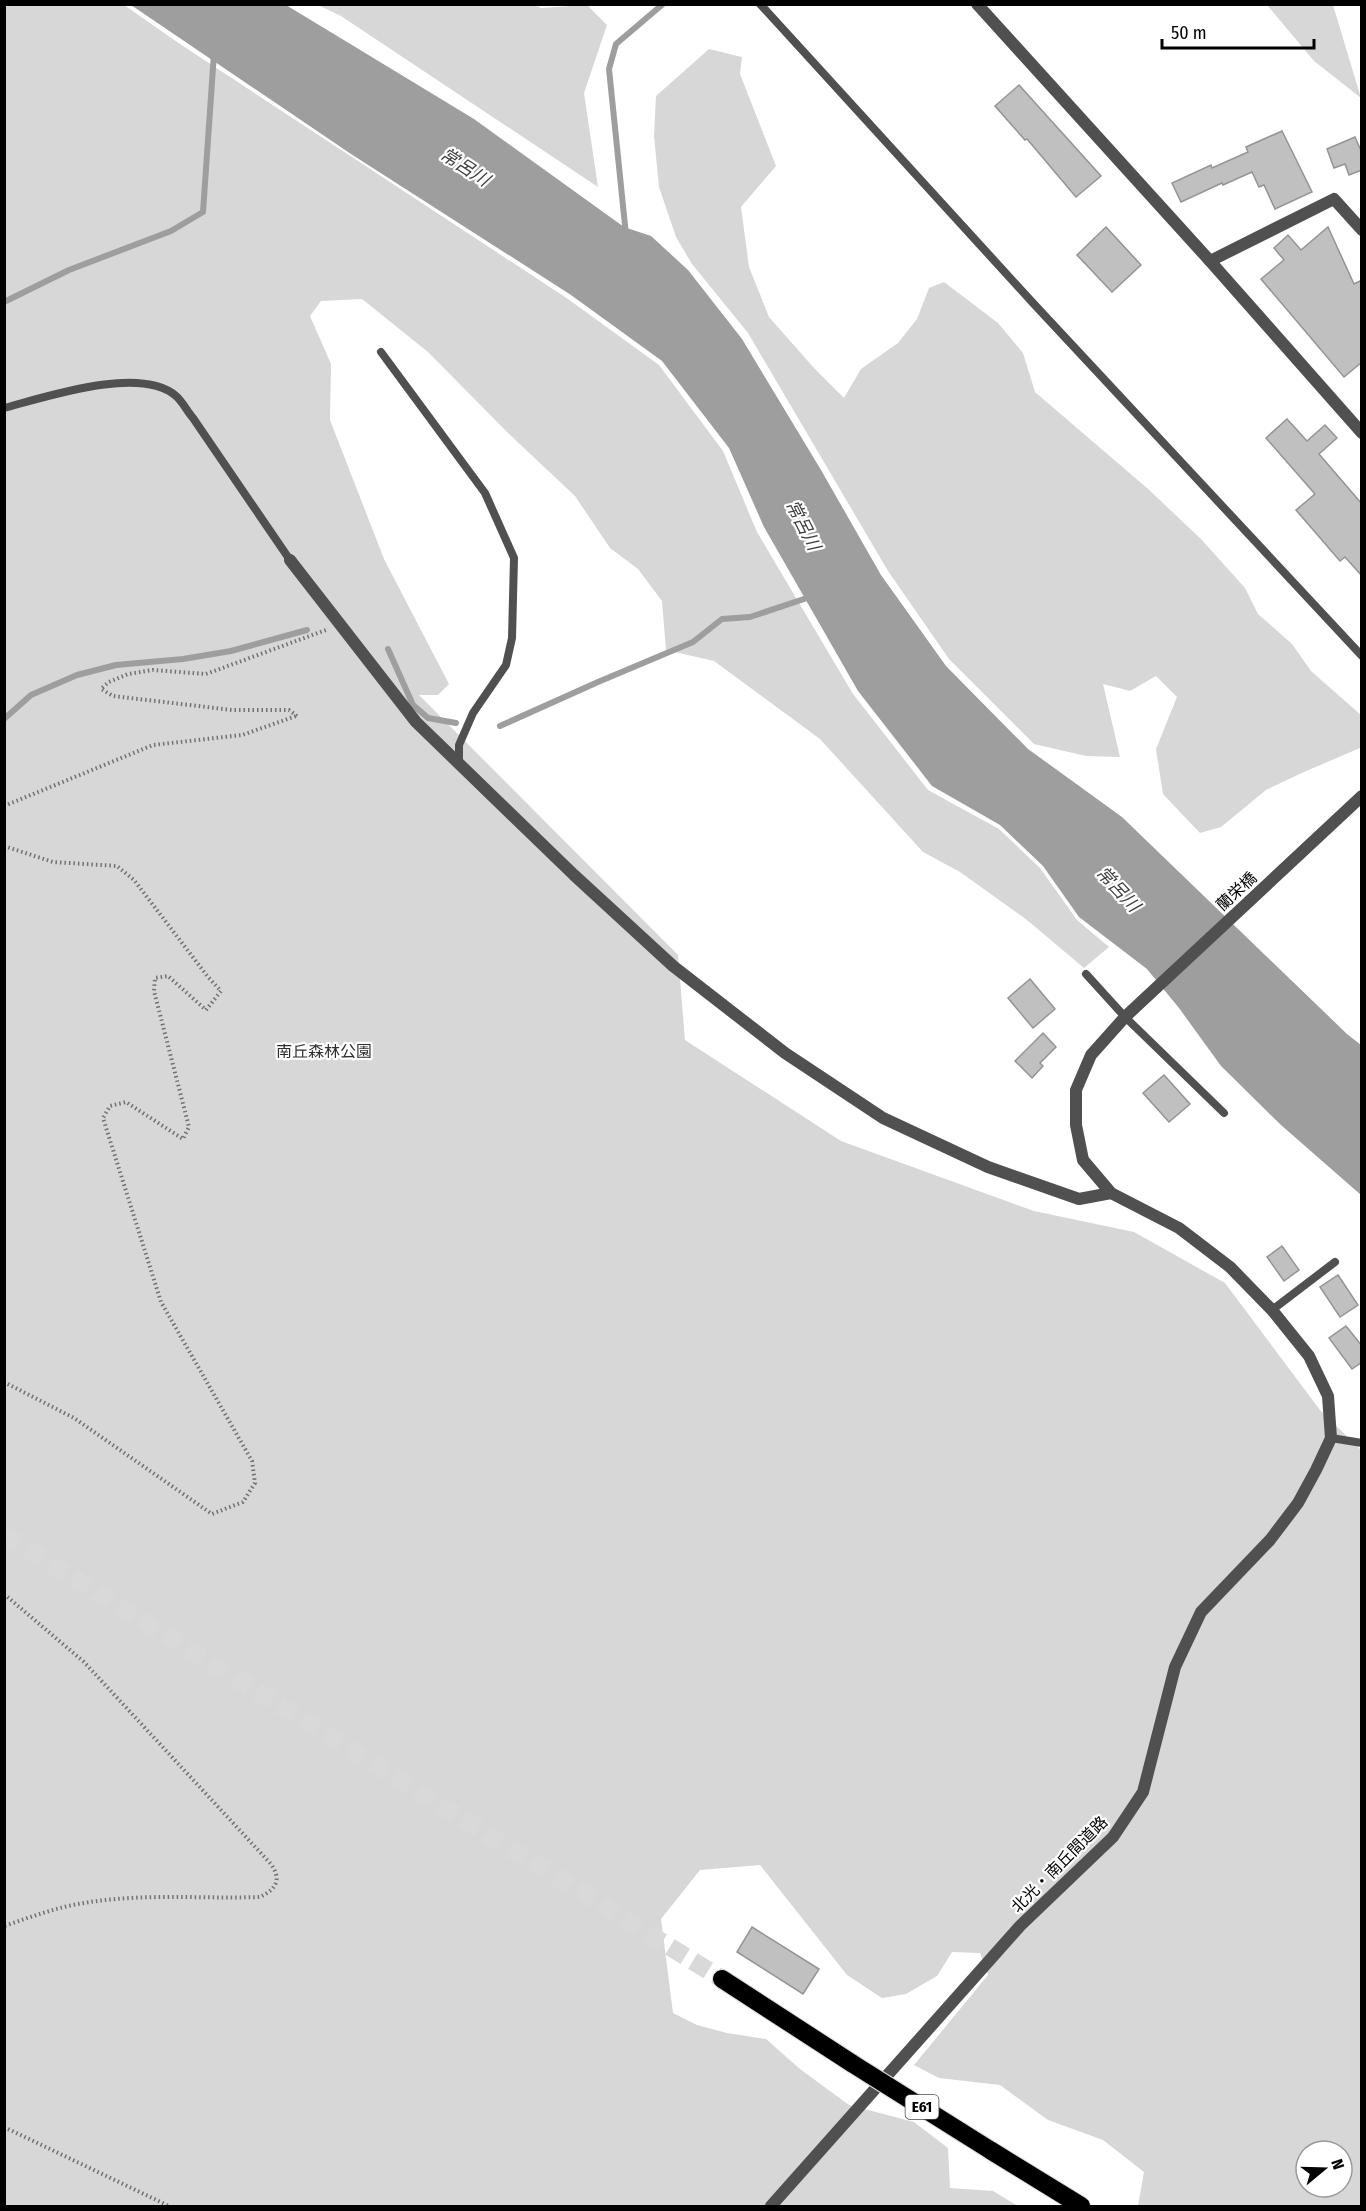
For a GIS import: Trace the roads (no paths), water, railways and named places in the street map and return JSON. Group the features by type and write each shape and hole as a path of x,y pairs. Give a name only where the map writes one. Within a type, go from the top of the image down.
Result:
{"highway":[{"name":"E61","path":"722,1979 853,2064 1082,2206"}],"street":[{"path":"977,4 1362,433"},
{"path":"1210,261 1334,200 1362,230"},
{"path":"290,560 416,722 673,966 785,1053 883,1118 988,1167 1079,1199 1111,1193 1179,1228 1230,1266 1272,1310 1309,1356 1328,1396 1330,1438"},
{"name":"蘭栄橋","path":"1111,1193 1083,1160 1076,1125 1076,1090 1091,1055 1129,1013 1362,796"},
{"name":"北光・南丘間道路","path":"771,2206 1020,1926 1113,1837 1143,1792 1175,1667 1201,1612 1270,1540 1298,1503 1330,1438"}],"lane":[{"path":"760,4 1041,312 1362,656"},
{"path":"381,352 485,493 514,558 512,638 507,665 473,713 459,745 459,764"},
{"path":"4,408 101,385 125,383 160,387 176,396 193,418 290,560"},
{"path":"1086,974 1129,1013 1224,1113"},
{"path":"1272,1310 1335,1262"},
{"path":"1330,1438 1362,1443"}],"water":[{"name":"常呂川","path":"131,5 286,5 474,119 624,227 651,236 688,270 742,339 881,575 946,666 1028,749 1122,817 1361,1045 1361,1195 1281,1125 1221,1066 1147,969 1079,917 1043,866 1000,825 932,786 858,691 764,527 729,448 662,361 571,295 351,154"}],"waterway":[{"path":"626,235 609,69 616,44 663,4"},
{"path":"4,302 69,270 171,231 203,212 214,53"},
{"path":"500,726 693,642 722,619 750,617 813,596"},
{"path":"4,719 31,695 77,675 116,665 183,659 231,651 307,630"},
{"path":"388,649 413,705 428,718 456,723"}],"tunnel":[{"path":"4,1535 722,1979"}],"park label":[{"name":"南丘森林公園","path":"324,1051"}]}
